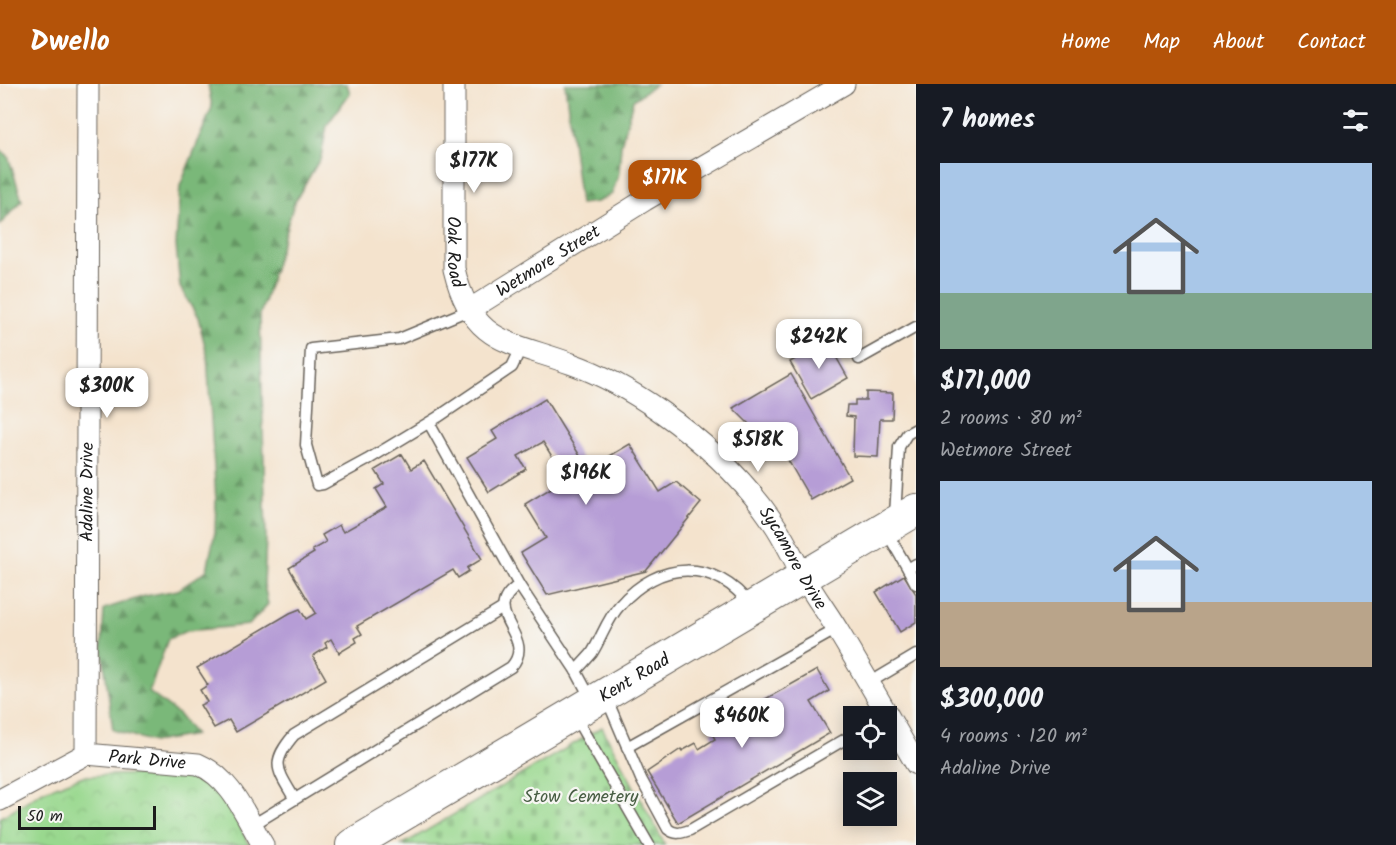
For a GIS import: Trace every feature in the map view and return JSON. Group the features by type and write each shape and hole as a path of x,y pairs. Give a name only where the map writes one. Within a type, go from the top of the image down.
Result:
{"main road":[{"name":"Kent Road","path":"352,845 898,520"}],"street":[{"name":"Adaline Drive","path":"86,754 88,84"},
{"name":"Oak Road","path":"454,84 454,269 462,297 469,310"},
{"name":"Wetmore Street","path":"469,310 645,200 842,85"},
{"name":"Sycamore Drive","path":"469,310 487,332 499,339 601,376 646,402 686,429 725,465 774,523 803,576 869,683 880,706"},
{"name":"Sycamore Drive","path":"897,735 916,764"},
{"name":"Park Drive","path":"0,800 86,754 198,764 212,770 229,786 263,845"}],"lane":[{"path":"469,310 399,339 311,349 306,445 317,484 323,484 429,423 512,367 521,348"},
{"path":"859,359 916,327"},
{"path":"429,423 519,585 576,671 649,845"},
{"path":"916,429 907,434 899,447 898,520 916,584"},
{"path":"576,671 591,654 609,619 620,605 647,582 666,573 683,570 703,572 729,583 740,591 752,606"},
{"path":"251,826 511,667 519,656 519,646 503,608 503,601 507,594 519,585"},
{"path":"294,798 277,767 283,749 294,735 503,608"},
{"path":"627,747 837,629"},
{"path":"869,683 916,656"},
{"path":"590,703 627,747 641,779 668,829 672,832 680,833 690,830 843,740"}],"green space":[{"path":"208,84 347,84 350,93 327,125 321,157 294,203 260,315 266,538 264,585 268,604 249,625 186,631 168,639 149,692 179,715 195,735 153,742 113,730 102,646 104,609 145,596 178,590 207,570 215,532 216,501 207,354 198,318 180,287 176,245 180,186 212,107"},
{"path":"565,84 656,84 633,100 621,145 619,173 612,194 597,202 580,204"},
{"path":"0,149 8,156 22,200 0,225"},
{"name":"Stow Cemetery","path":"602,727 665,845 402,845"},
{"path":"182,773 203,778 215,788 250,845 0,845 0,818 43,791 83,776"}],"building":[{"path":"827,341 848,378 811,399 790,362"},
{"path":"791,374 850,478 811,500 781,448 776,451 733,408"},
{"path":"866,392 893,393 892,419 880,419 878,457 853,456 854,417 846,416 847,405 855,405 855,400 866,400"},
{"path":"545,399 588,469 630,444 660,492 676,482 701,503 646,571 547,595 521,553 546,538 525,504 566,479 543,442 518,456 526,469 489,492 467,457 497,439 492,431"},
{"path":"402,454 411,469 424,461 482,559 467,568 469,571 458,578 453,570 357,626 362,634 355,638 357,642 339,653 331,639 325,643 327,647 313,656 326,679 236,732 229,720 214,728 200,705 207,702 200,690 208,685 197,668 290,613 300,609 306,619 316,613 289,568 314,553 312,550 326,542 322,535 339,525 343,532 387,507 376,489 384,484 375,470"},
{"path":"904,575 916,594 916,622 900,632 876,592"},
{"path":"817,670 829,691 811,702 830,733 678,823 647,772 681,749 682,751 696,743 699,749 715,739 711,732 734,719 737,725 753,716 749,710"}]}
